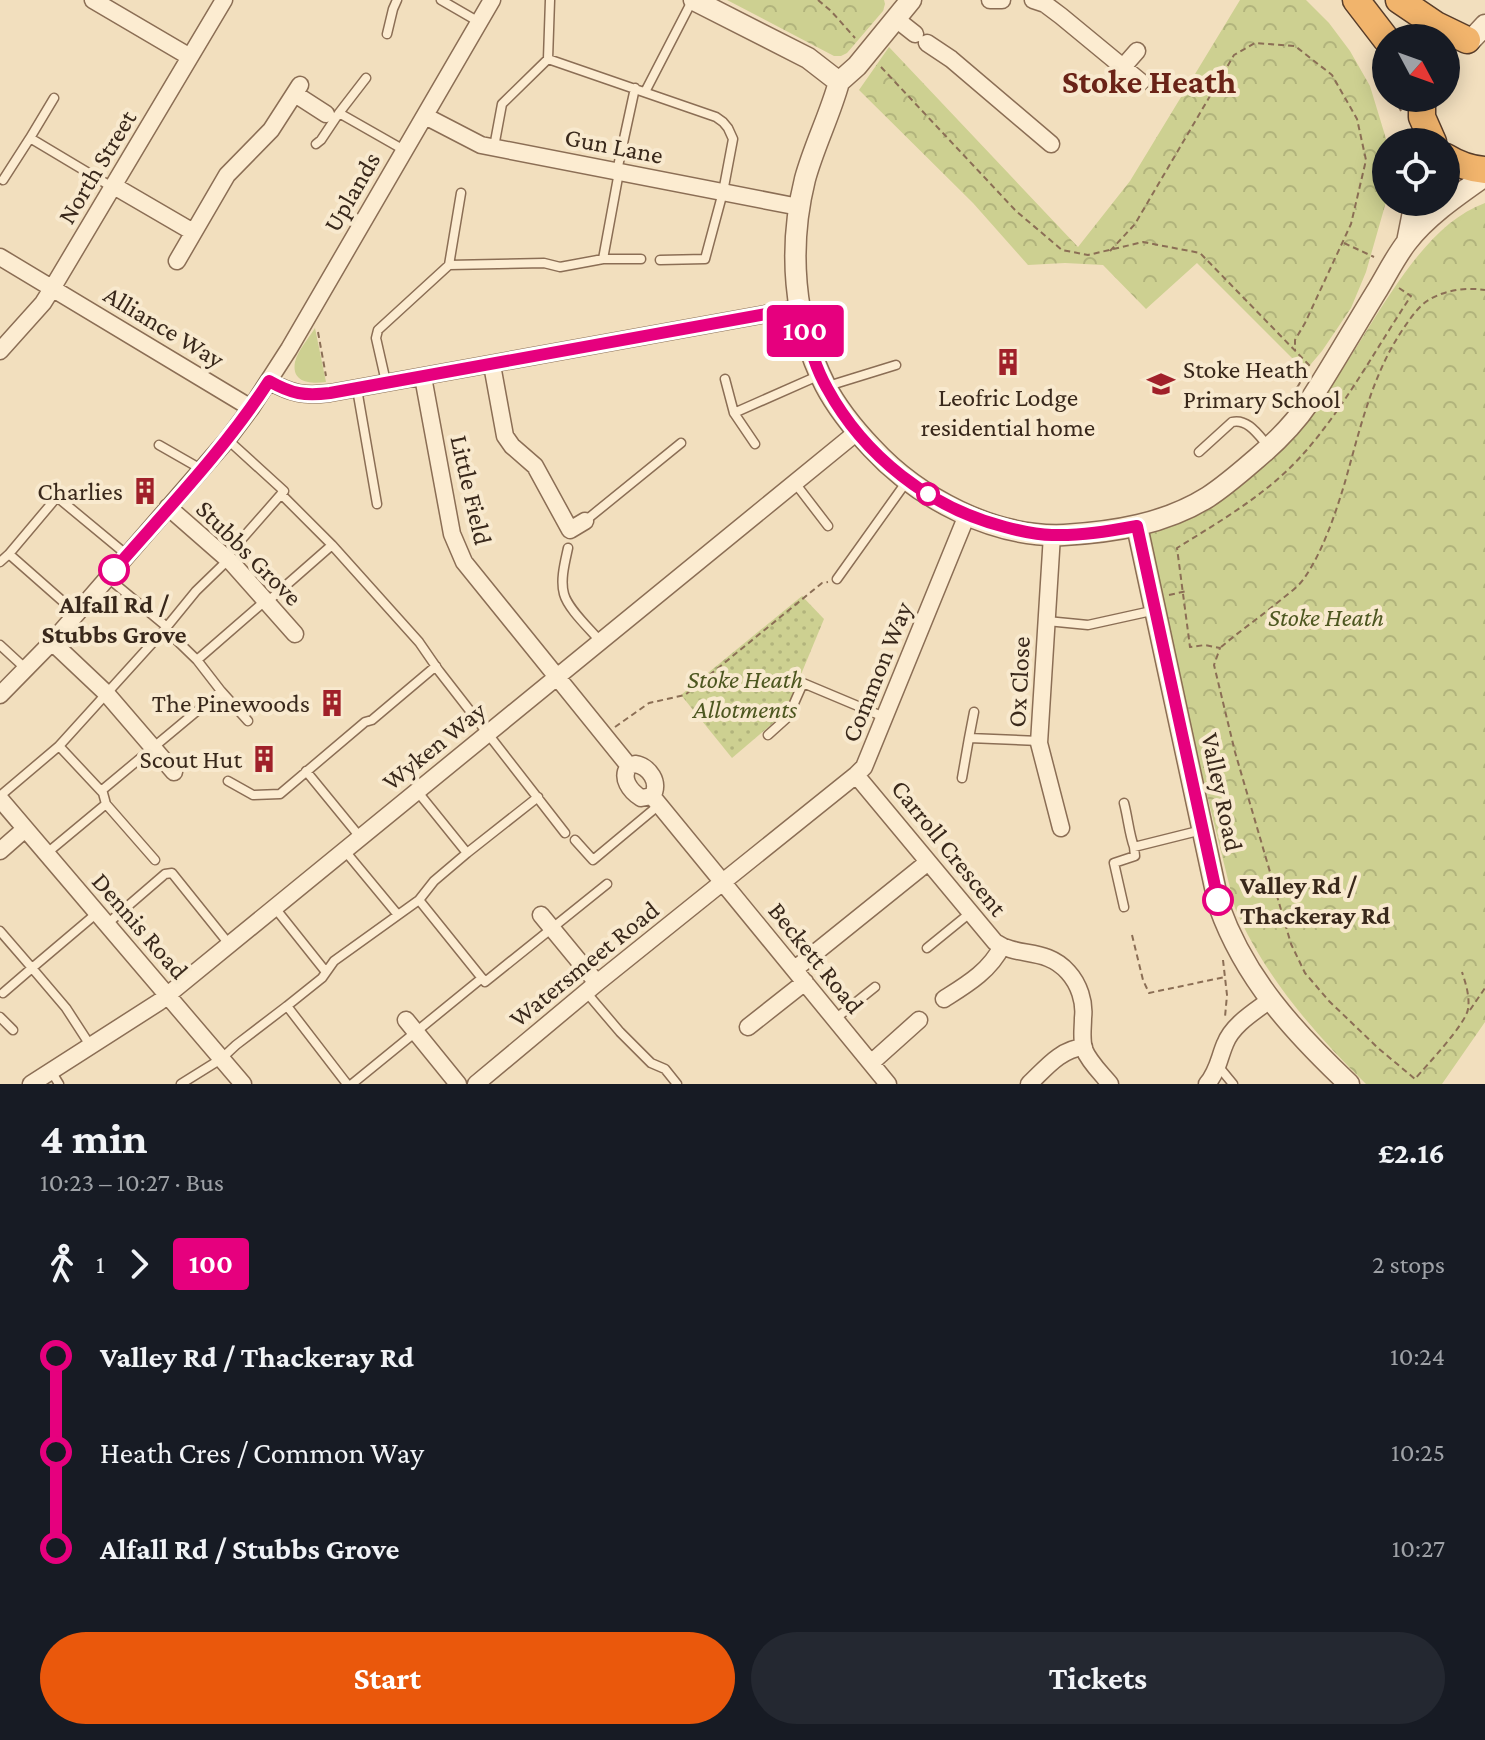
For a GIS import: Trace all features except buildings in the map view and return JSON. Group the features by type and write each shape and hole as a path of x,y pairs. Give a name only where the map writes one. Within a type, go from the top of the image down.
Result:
{"highway":[{"path":"1356,0 1374,24"},
{"path":"1399,0 1436,25 1471,40"},
{"path":"1460,165 1485,173"}],"street":[{"path":"93,0 190,57"},
{"name":"North Street","path":"0,351 43,303 224,0"},
{"name":"Uplands","path":"0,695 52,642 227,440 251,408 492,0"},
{"path":"693,0 808,58 839,82"},
{"path":"990,0 1002,0"},
{"path":"1033,0 1045,4 1061,16 1141,82"},
{"path":"1051,144 951,59 921,38 903,6 857,66 839,82 799,207 796,280 799,308 823,381 857,432 896,472 919,489 984,522 1052,535 1137,526 1186,509 1230,481 1270,447 1307,405 1407,242 1447,203 1485,173"},
{"path":"1123,67 1137,51"},
{"path":"177,261 231,170 271,130 298,89 333,113"},
{"name":"Gun Lane","path":"425,116 476,143 799,207"},
{"path":"113,187 193,232"},
{"path":"1407,242 1412,216"},
{"name":"Alliance Way","path":"0,257 251,408"},
{"path":"269,381 298,394 330,393 799,308"},
{"path":"492,365 505,436 535,466 570,530 585,521"},
{"name":"Little Field","path":"423,377 452,534 464,562 629,766"},
{"name":"Wyken Way","path":"31,1084 55,1078 91,1046 167,995 857,432"},
{"name":"Stubbs Grove","path":"168,507 227,558 295,634"},
{"name":"Common Way","path":"724,883 864,767 967,515"},
{"name":"Valley Road","path":"1137,526 1219,906 1248,966 1270,1000 1309,1046 1349,1084"},
{"name":"Ox Close","path":"1052,535 1039,741 1061,828"},
{"path":"52,642 106,693 174,772"},
{"name":"Beckett Road","path":"629,766 625,777 636,795 656,800 871,1063 881,1082"},
{"name":"Carroll Crescent","path":"856,775 989,936 1002,946 1053,960 1068,971 1082,997 1084,1047"},
{"name":"Dennis Road","path":"0,798 243,1084"},
{"path":"0,851 25,829"},
{"path":"748,1027 800,976 928,862"},
{"name":"Watersmeet Road","path":"482,1082 592,988 724,883"},
{"path":"547,921 592,988"},
{"path":"944,999 989,966 1002,946"},
{"path":"1207,1084 1218,1066 1230,1034 1270,1000"},
{"path":"871,1063 919,1020"},
{"path":"411,1026 458,1084"},
{"path":"1029,1084 1062,1053 1084,1047 1110,1084"}],"lane":[{"path":"387,34 397,0"},
{"path":"441,0 479,22"},
{"path":"494,147 502,104 548,59 550,0"},
{"path":"645,92 693,0"},
{"path":"548,59 716,117 728,128 733,139 705,259 660,260"},
{"path":"316,144 321,140 333,113 366,78"},
{"path":"603,259 635,88"},
{"path":"3,180 54,98"},
{"path":"333,113 404,150"},
{"path":"30,138 113,187"},
{"path":"387,384 376,338 378,330 449,265 461,193"},
{"path":"449,265 544,263 560,267 603,259 641,259"},
{"path":"734,413 823,381 896,365"},
{"path":"725,379 734,413 755,444"},
{"path":"357,389 377,504"},
{"path":"1199,452 1232,422 1239,420 1245,422 1270,447"},
{"path":"0,798 59,746 129,671 284,491 227,440"},
{"path":"585,521 681,443"},
{"path":"159,445 201,469"},
{"path":"837,579 907,480"},
{"path":"794,483 828,526"},
{"path":"281,494 332,545 419,642 565,833"},
{"path":"0,562 57,497 127,555"},
{"path":"197,660 332,545"},
{"path":"568,548 562,591 600,641"},
{"path":"9,554 76,613"},
{"path":"108,577 166,628 248,721"},
{"path":"1046,621 1088,625 1156,604"},
{"path":"0,645 26,669"},
{"path":"228,781 253,795 280,794 436,666"},
{"path":"768,735 788,717 803,683 884,717"},
{"path":"101,791 221,691"},
{"path":"962,778 974,712"},
{"path":"969,738 1039,741"},
{"path":"59,746 101,791 106,804 155,860"},
{"path":"306,771 360,837"},
{"path":"416,791 467,853"},
{"path":"181,1084 221,1059 322,978 334,961 419,900 434,881 538,797"},
{"path":"575,840 593,860 656,800"},
{"path":"1124,803 1135,856 1114,863 1124,907"},
{"path":"46,854 106,804"},
{"path":"1134,847 1203,830"},
{"path":"344,850 398,915"},
{"path":"3,993 32,968 165,874 172,873 229,944"},
{"path":"419,900 485,982 547,921 607,884"},
{"path":"274,907 326,972"},
{"path":"927,948 970,913"},
{"path":"0,931 66,1008 91,1046"},
{"path":"287,1006 350,1084 411,1026 482,978"},
{"path":"835,1019 875,987"},
{"path":"592,988 620,1032 651,1063 665,1069 677,1084"},
{"path":"0,1017 13,1030"},
{"path":"1218,1066 1233,1084"}],"path":[{"path":"818,0 1016,211 1062,250 1088,255 1143,242 1200,253 1311,365 1291,396 1307,405"},
{"path":"1109,252 1135,224 1234,55 1255,43 1295,46 1332,75 1357,119 1366,160 1351,224 1295,340 1295,350"},
{"path":"1220,648 1205,645 1190,647 1177,548 1251,501 1304,453 1328,423 1411,296 1388,272 1343,242"},
{"path":"1485,290 1446,292 1425,302 1413,314 1384,362 1359,430 1337,505 1311,567 1289,593 1220,648 1214,665 1235,752 1291,944 1305,973 1329,1001 1415,1079 1444,1046 1485,988"},
{"path":"313,307 330,393"},
{"path":"604,736 649,703 685,695 822,583 837,579"},
{"path":"1156,604 1187,591"},
{"path":"1224,1045 1227,995 1223,961 1227,927"},
{"path":"1132,935 1149,993 1225,977"},
{"path":"1462,972 1468,991 1468,1012"}],"green space":[{"path":"727,0 884,0 885,4 883,11 847,53 834,56"},
{"path":"1240,0 1306,0 1329,23 1370,86 1372,112 1378,112 1383,128 1372,128 1372,216 1382,216 1366,272 1351,308 1305,371 1197,263 1146,309 1103,265 1028,265 973,203 859,90 889,47 1078,247 1130,181"},
{"name":"Stoke Heath","path":"1485,203 1485,1022 1442,1084 1366,1084 1292,1002 1261,957 1235,908 1144,531 1159,526 1310,412 1334,382 1412,264 1434,238 1460,216"},
{"path":"315,328 326,382 303,381 296,374 295,362"},
{"name":"Stoke Heath Allotments","path":"802,596 824,619 785,713 732,758 681,695"}],"bus line":[{"name":"100","path":"114,570 227,440 269,381 298,394 330,393 799,308 820,375 839,408 875,451 919,489 984,522 1032,533 1080,534 1137,526 1218,900"}],"place":[{"name":"Leofric Lodge residential home","path":"1008,362"},
{"name":"Stoke Heath Primary School","path":"1161,384"},
{"name":"Charlies","path":"145,491"},
{"name":"Alfall Rd / Stubbs Grove","path":"114,570"},
{"name":"The Pinewoods","path":"332,703"},
{"name":"Scout Hut","path":"264,759"},
{"name":"Valley Rd / Thackeray Rd","path":"1218,900"}],"district":[{"name":"Stoke Heath","path":"1149,81"}]}
